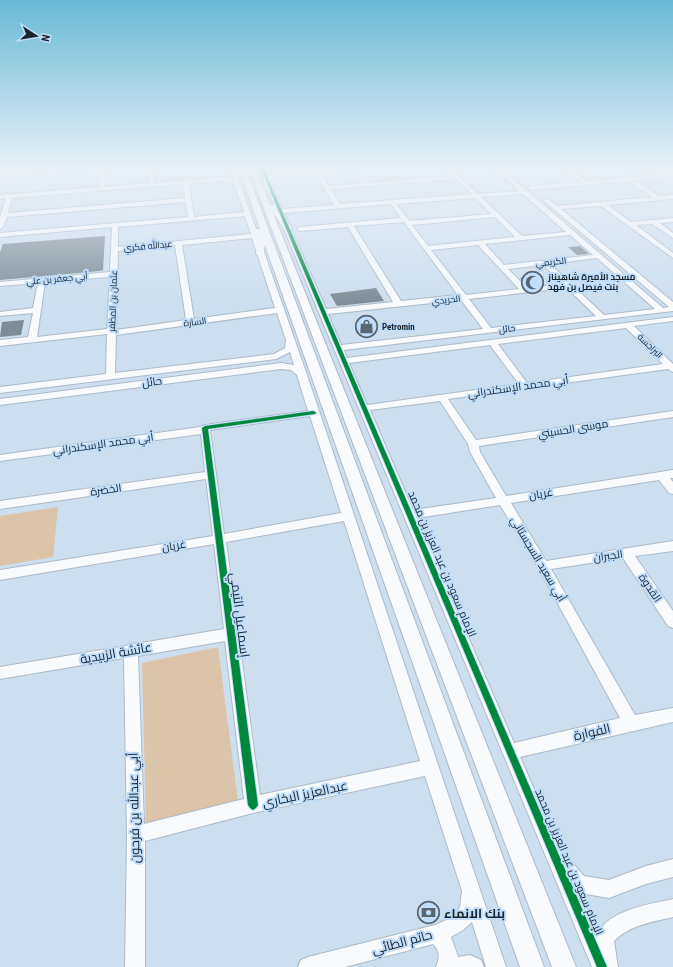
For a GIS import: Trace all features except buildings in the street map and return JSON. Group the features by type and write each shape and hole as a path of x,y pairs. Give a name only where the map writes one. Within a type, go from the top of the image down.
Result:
{"main road":[{"path":"255,214 254,219 261,244 260,254"},
{"name":"الإمام سعود بن عبد العزيز بن محمد","path":"268,214 532,967"},
{"name":"الإمام سعود بن عبد العزيز بن محمد","path":"269,214 564,967"},
{"path":"281,214 294,229"}],"street":[{"path":"0,227 4,215 15,214"},
{"path":"190,214 191,219"},
{"path":"0,236 191,219 201,214"},
{"name":"الإمام سعود بن عبد العزيز بن محمد","path":"255,214 253,236 302,375 313,413 429,768 496,967"},
{"name":"الإمام سعود بن عبد العزيز بن محمد","path":"282,214 294,229 324,312 409,515 512,751 602,967"},
{"path":"400,214 489,331"},
{"path":"550,214 661,310"},
{"path":"562,214 673,307"},
{"path":"618,214 673,256"},
{"path":"294,229 496,215 520,238"},
{"path":"631,224 673,220"},
{"path":"654,222 673,236"},
{"path":"350,225 399,305"},
{"name":"عثمان بن المظفر","path":"110,376 115,226"},
{"path":"427,248 572,233"},
{"name":"عبدالله فكري","path":"114,249 253,236"},
{"path":"178,243 190,323"},
{"path":"480,243 525,291"},
{"path":"663,248 673,247"},
{"name":"الكريمي","path":"502,267 600,256"},
{"path":"544,262 602,317"},
{"name":"أبي جعفر بن علي","path":"0,284 113,274"},
{"path":"32,340 42,280"},
{"name":"الحريدي","path":"324,312 568,286"},
{"name":"حائل","path":"340,348 661,310 673,307"},
{"path":"0,314 37,310"},
{"name":"السارة","path":"0,343 190,323 279,310"},
{"name":"حائل","path":"345,360 673,319"},
{"name":"البراجسة","path":"627,324 672,367"},
{"name":"حائل","path":"0,390 267,357 284,353 289,348 290,340"},
{"path":"492,342 525,386"},
{"path":"356,346 361,358"},
{"path":"267,357 276,360 273,365 268,367"},
{"name":"حائل","path":"0,402 268,367 287,366 294,368 302,375"},
{"name":"أبي محمد الإسكندراني","path":"365,408 672,367"},
{"name":"أبي سعيد السجستاني","path":"442,397 473,444 475,452 502,500 543,566 632,723"},
{"name":"أبي محمد الإسكندراني","path":"0,458 313,413"},
{"name":"موسى الحسيني","path":"473,444 671,417"},
{"name":"إسماعيل التيمي","path":"205,429 253,805"},
{"name":"الخضرة","path":"0,506 211,475"},
{"path":"667,475 673,490"},
{"name":"غريان","path":"409,515 667,475"},
{"name":"غريان","path":"0,575 219,539 347,516"},
{"name":"الجبران","path":"543,566 673,546"},
{"name":"القدوة","path":"626,554 673,622"},
{"name":"عائشة الزبيدية","path":"0,673 231,634"},
{"name":"أبي عبدالله بن فرحون","path":"130,650 136,835 135,967"},
{"name":"الفوارة","path":"512,751 673,715"},
{"name":"عبدالعزيز البخاري","path":"136,835 253,805 429,768"},
{"path":"555,856 579,884 609,890 646,875 673,868"},
{"name":"حاتم الطائي","path":"308,967 435,934 459,922 468,912 471,889"},
{"path":"608,967 604,942 611,928 637,917 673,908"},
{"path":"435,934 440,937 447,949 449,962 446,967"},
{"path":"456,967 470,965 474,967"}],"shaded area":[{"path":"58,507 53,557 0,566 0,516"},
{"path":"218,647 238,802 146,824 142,663"}],"cycle path":[{"path":"281,214 602,967"},
{"path":"253,805 205,428 313,413"}],"place":[{"name":"مسجد الأميرة شاهيناز بنت فيصل بن فهد","path":"532,282"},
{"name":"Petromin","path":"367,327"},
{"name":"بنك الانماء","path":"429,913"}]}
